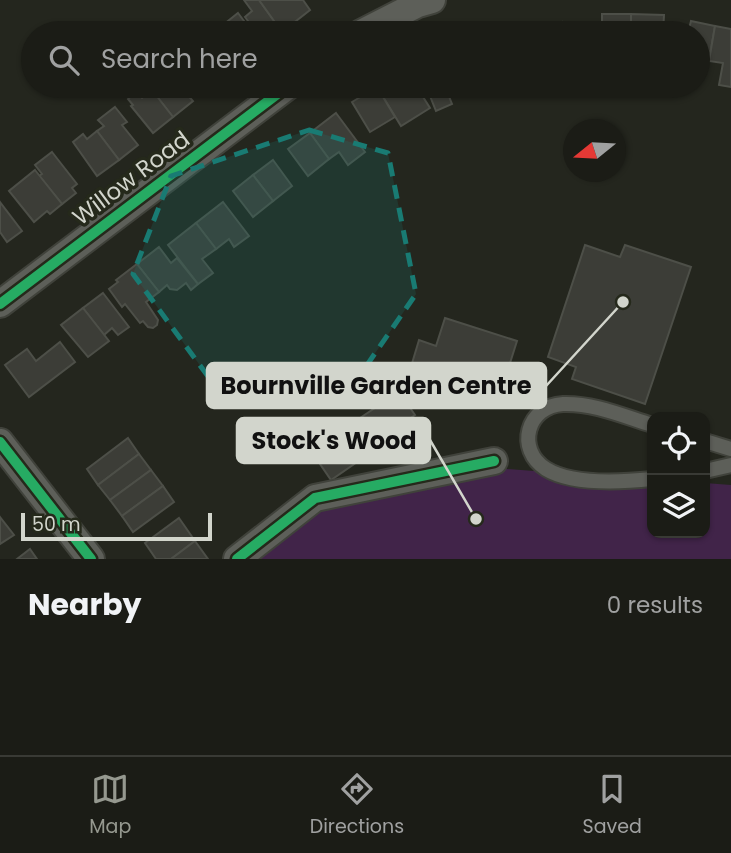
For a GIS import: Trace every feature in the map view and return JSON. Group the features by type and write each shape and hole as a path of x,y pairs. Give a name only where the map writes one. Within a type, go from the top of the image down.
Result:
{"street":[{"path":"384,21 423,1"},
{"name":"Willow Road","path":"0,304 272,98"},
{"path":"0,442 91,559"},
{"path":"237,559 315,498 494,461"}],"lane":[{"path":"647,423 602,409 561,404 547,407 536,416 529,432 528,447 533,459 549,471 592,482 647,479"},
{"path":"710,443 731,449"},
{"path":"710,470 731,465"}],"highlighted area":[{"path":"309,130 388,153 416,294 340,404 229,405 133,274 171,176"}],"shaded area":[{"path":"494,468 647,480 647,538 710,538 710,483 731,485 731,559 249,559 319,505"}],"building":[{"path":"244,0 259,0 274,21 248,21 245,17 252,11"},
{"path":"259,0 303,0 310,10 296,21 274,21"},
{"path":"238,13 244,21 228,21"},
{"path":"602,14 631,14 631,21 602,21"},
{"path":"631,14 664,15 664,21 631,21"},
{"path":"710,25 715,26 710,55"},
{"path":"715,26 731,29 731,87 719,85 723,63 710,61"},
{"path":"158,98 190,98 193,101 173,117"},
{"path":"158,98 173,117 153,133 128,99"},
{"path":"359,98 384,98 395,117 370,132 352,102"},
{"path":"384,98 424,98 430,108 401,126"},
{"path":"431,98 450,98 452,104 436,111"},
{"path":"115,107 127,122 122,125 138,145 119,160 97,131 104,126 98,120"},
{"path":"336,113 365,152 348,165 339,152 329,159 310,133"},
{"path":"97,131 119,160 97,176 73,142 83,134 87,139"},
{"path":"310,133 329,159 308,176 288,149"},
{"path":"52,152 77,184 72,188 76,193 62,204 39,176 42,174 35,165"},
{"path":"273,160 292,186 273,201 253,175"},
{"path":"35,170 62,204 50,214 47,211 34,222 9,191"},
{"path":"253,175 273,201 253,217 233,191"},
{"path":"0,202 22,231 7,242 0,232"},
{"path":"223,202 249,236 234,247 229,239 216,249 196,223"},
{"path":"196,223 216,249 202,259 213,273 198,284 168,245"},
{"path":"585,245 620,257 625,245 691,267 645,404 572,379 576,367 548,357"},
{"path":"159,247 171,263 177,258 198,284 191,290 186,283 177,290 170,289 167,285 159,292 137,264"},
{"path":"137,264 159,292 146,302 158,320 153,328 143,321 140,323 125,304 122,307 109,289"},
{"path":"103,293 129,327 118,335 112,328 104,335 83,308"},
{"path":"83,308 109,341 88,357 61,325"},
{"path":"445,318 517,341 504,382 445,363 440,379 410,370 419,340 436,346"},
{"path":"60,342 75,362 29,397 5,365 27,349 36,361"},
{"path":"399,392 415,415 401,424 410,437 384,455 360,418"},
{"path":"350,419 373,451 331,480 309,448"},
{"path":"128,438 139,454 98,485 87,469"},
{"path":"139,454 151,470 110,500 98,485"},
{"path":"151,470 163,486 122,516 110,500"},
{"path":"163,486 174,502 133,532 122,516"},
{"path":"0,517 14,535 0,544"},
{"path":"179,518 195,541 171,559 156,559 145,543"},
{"path":"195,541 208,559 171,559"},
{"path":"30,549 37,559 17,559"}],"cycle path":[{"path":"0,304 272,98"},
{"path":"0,442 91,559"},
{"path":"237,559 315,498 494,461"}],"place":[{"name":"Bournville Garden Centre","path":"623,302"},
{"name":"Stock's Wood","path":"476,519"}]}
